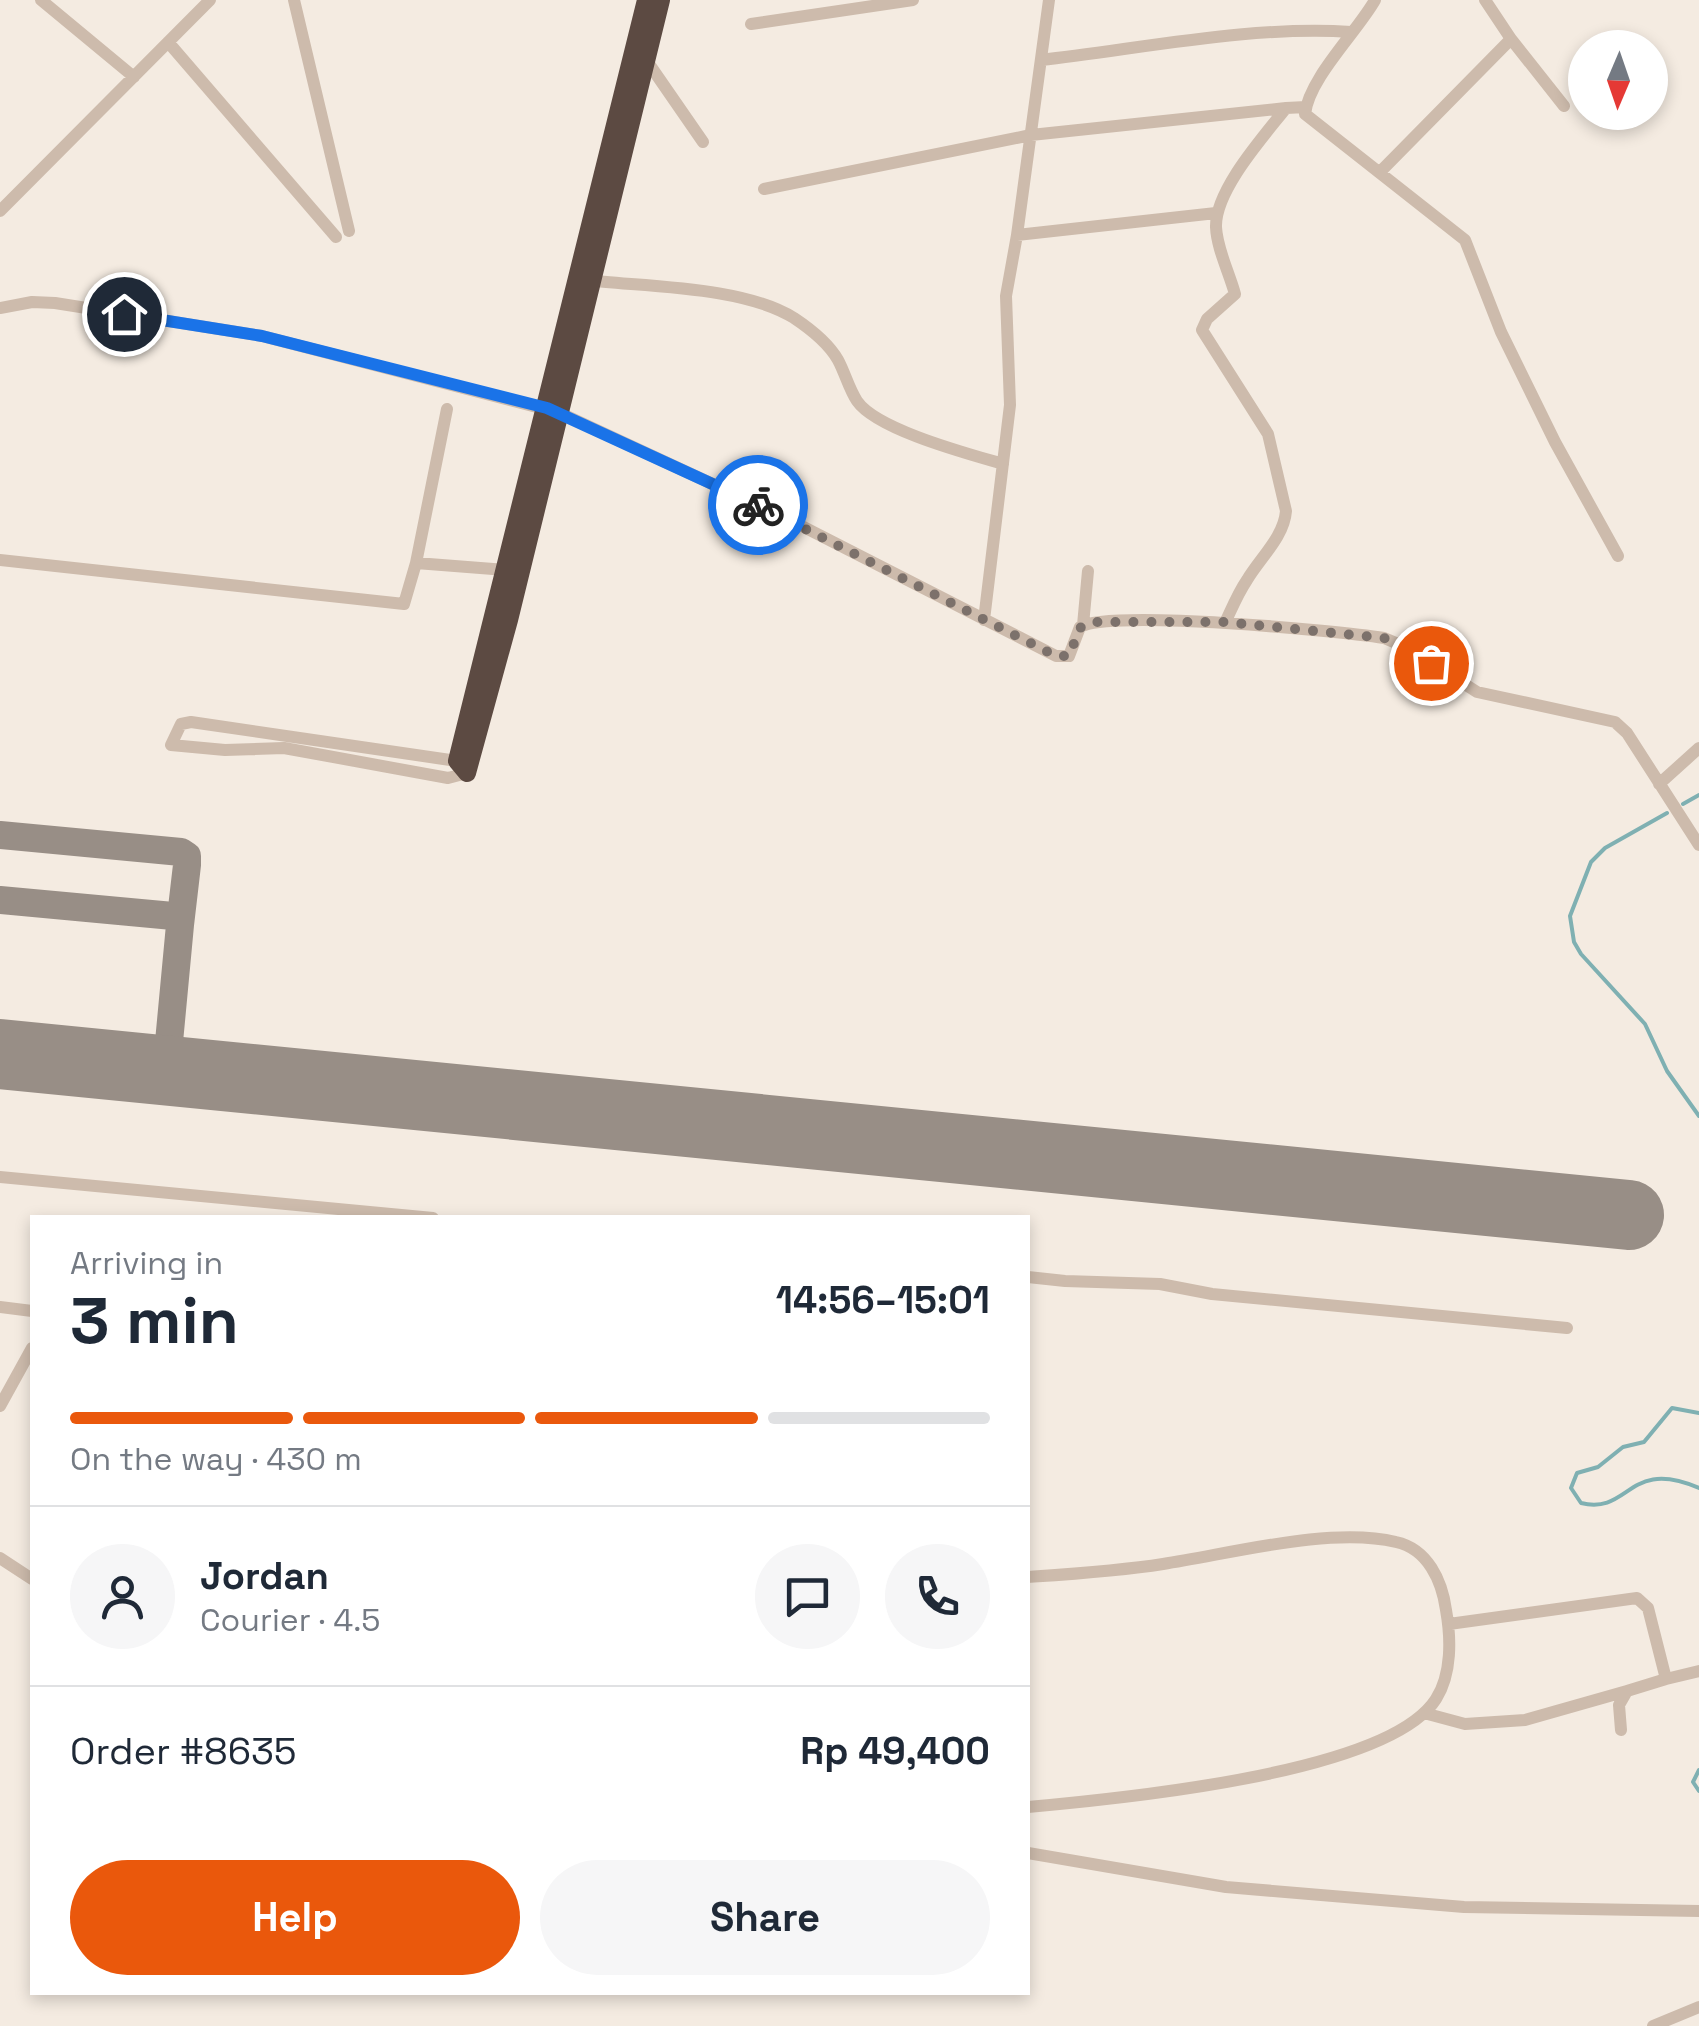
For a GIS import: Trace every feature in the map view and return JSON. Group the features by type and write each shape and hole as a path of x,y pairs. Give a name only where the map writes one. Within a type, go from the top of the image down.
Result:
{"highway":[{"path":"462,767 554,410 646,0"},
{"path":"584,280 647,61 660,0"},
{"path":"462,767 506,570 532,499"}],"street":[{"path":"41,0 134,77"},
{"path":"0,212 210,0"},
{"path":"168,42 343,234 294,0"},
{"path":"751,24 914,0"},
{"path":"984,620 1010,405 1006,296 1050,0"},
{"path":"1375,0 1306,107 1308,119 1465,240 1501,332 1555,442 1618,556"},
{"path":"1485,0 1564,106"},
{"path":"1042,60 1264,34 1351,32"},
{"path":"1380,172 1511,39"},
{"path":"647,61 703,142"},
{"path":"764,189 1031,135 1306,107"},
{"path":"1225,622 1237,596 1270,548 1286,511 1268,434 1202,330 1207,319 1235,294 1217,237 1216,213 1252,152 1286,108"},
{"path":"1017,234 1216,213"},
{"path":"584,280 756,299 794,318 821,340 836,356 858,402 871,415 939,445 1003,464"},
{"path":"0,308 32,302 55,303 262,336 554,410 792,521 1064,658 1069,656 1083,626 1088,571"},
{"path":"0,560 401,605 406,603 416,563 447,409"},
{"path":"416,563 506,570"},
{"path":"1083,626 1103,622 1225,622 1384,638 1408,648 1477,692 1603,718 1628,732 1699,845"},
{"path":"191,722 462,767 448,778 284,748 225,750 171,744 180,724 191,722"},
{"path":"1659,784 1699,748"},
{"path":"0,1177 401,1215"},
{"path":"1030,1277 1160,1284 1212,1294 1567,1328"},
{"path":"0,1307 30,1311"},
{"path":"0,1406 30,1352"},
{"path":"1030,1577 1154,1566 1323,1539 1370,1538 1401,1543 1428,1563 1443,1592 1448,1624 1447,1670 1436,1698 1424,1713 1394,1735 1331,1759 1250,1777 1030,1808"},
{"path":"0,1558 30,1577"},
{"path":"1448,1624 1637,1598 1648,1608 1666,1679"},
{"path":"1424,1713 1465,1724 1525,1720 1699,1671"},
{"path":"1620,1730 1619,1705 1627,1691"},
{"path":"1030,1853 1246,1889 1464,1907 1699,1912"},
{"path":"1653,2026 1699,2007"}],"waterway":[{"path":"1683,804 1699,795"},
{"path":"1667,813 1605,848 1591,862 1570,916 1574,942 1581,954 1645,1024 1667,1071 1699,1116"},
{"path":"1699,1413 1672,1408 1644,1442 1623,1447 1598,1467 1577,1473 1571,1488 1581,1503 1597,1505 1657,1479 1699,1488"},
{"path":"1699,1770 1693,1782 1699,1791"}],"taxiway":[{"path":"0,835 181,852 187,856 180,925 173,916 0,900"},
{"path":"135,1068 157,1060 169,1042 180,925"},
{"path":"169,1042 180,1064 200,1074"}],"runway":[{"path":"0,1054 1629,1215"}],"way so far":[{"path":"758,505 1064,658 1072,651 1080,628 1092,622 1225,622 1384,638 1431,663"}],"route":[{"path":"124,314 262,336 547,408 758,505"}]}
